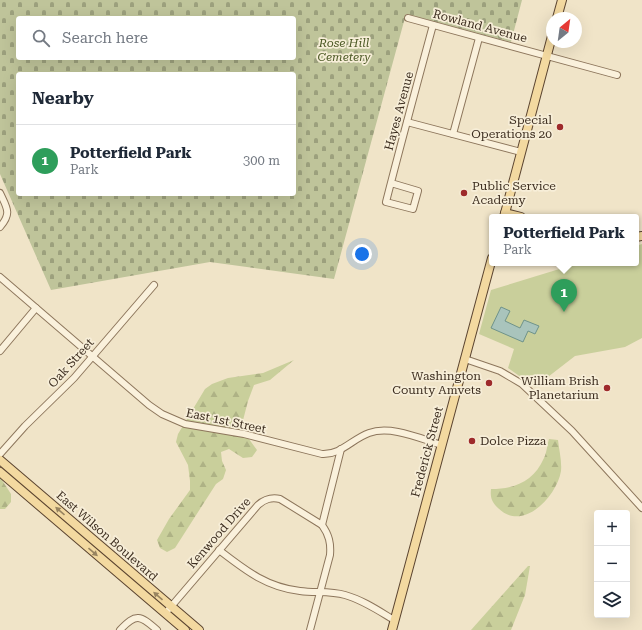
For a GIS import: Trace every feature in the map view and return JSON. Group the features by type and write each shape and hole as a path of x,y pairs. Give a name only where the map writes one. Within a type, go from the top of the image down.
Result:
{"main road":[{"path":"559,12 562,0"},
{"path":"504,214 549,48"},
{"name":"Frederick Street","path":"392,630 490,266"},
{"name":"East Wilson Boulevard","path":"0,460 198,630"},
{"name":"East Wilson Boulevard","path":"0,472 185,630"}],"street":[{"name":"Rowland Avenue","path":"408,18 617,75"},
{"name":"Hayes Avenue","path":"391,183 418,191 413,209 386,202 407,122 433,25"},
{"path":"453,134 479,38"},
{"path":"407,122 521,152"},
{"path":"0,193 8,212 8,215 2,224"},
{"name":"East 1st Street","path":"0,277 149,404 162,414 176,421 195,427 252,436 322,454 333,453 364,435 383,430 396,432 442,445"},
{"name":"Oak Street","path":"0,454 25,426 74,378 154,284"},
{"path":"0,351 36,308"},
{"path":"465,359 500,371 522,384 572,431 642,508"},
{"path":"310,630 330,556 330,539 322,525 341,449"},
{"name":"Kenwood Drive","path":"165,613 263,500 269,498 280,499 322,525"},
{"path":"219,550 243,569 266,582 288,589 335,593 352,597 394,620"},
{"path":"120,630 129,620 133,618 142,619 157,630"}],"green space":[{"name":"Rose Hill Cemetery","path":"0,0 522,0 511,42 406,14 334,279 210,262 51,290 0,174"},
{"path":"642,244 642,338 625,347 575,356 535,387 508,368 514,349 479,334 491,290 569,266 639,266 639,245"},
{"path":"294,360 270,380 254,385 241,428 257,450 252,457 243,458 229,449 221,452 222,461 226,470 223,479 216,484 175,548 167,552 160,548 157,540 169,519 190,490 188,465 176,442 178,434 205,389 212,384 228,378 263,373"},
{"path":"549,439 558,440 561,463 561,471 553,491 546,500 528,514 518,516 508,515 498,508 493,502 491,497 491,489 500,489 516,485 523,482 535,473 544,458"},
{"path":"0,477 11,494 11,502 5,509 0,509"},
{"path":"528,566 530,566 525,595 511,630 471,630"}],"water":[{"path":"501,307 510,311 505,321 520,328 524,320 539,326 535,334 528,331 523,342 491,328"}],"place":[{"name":"Special Operations 20","path":"560,127"},
{"name":"Public Service Academy","path":"464,193"},
{"name":"Potterfield Park","path":"564,312"},
{"name":"Washington County Amvets","path":"489,383"},
{"name":"William Brish Planetarium","path":"607,388"},
{"name":"Dolce Pizza","path":"472,441"}]}
